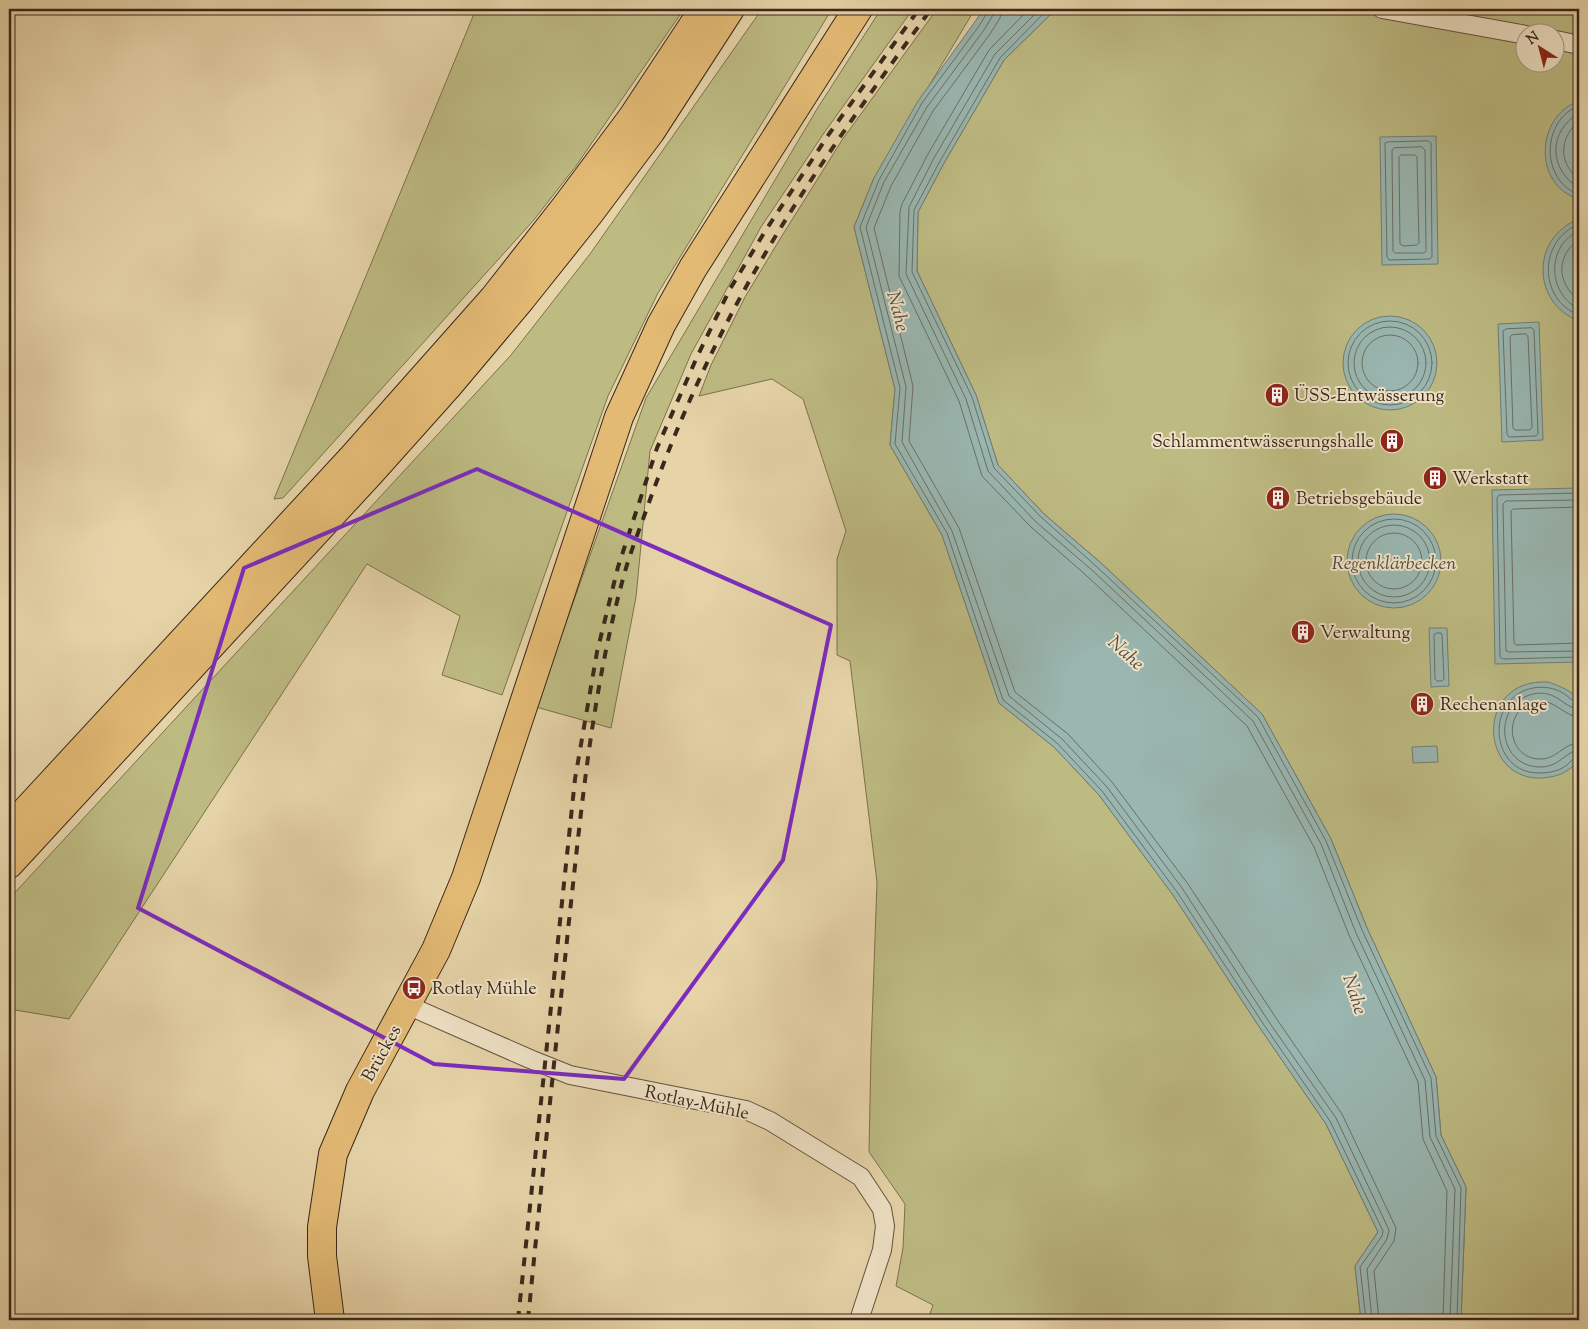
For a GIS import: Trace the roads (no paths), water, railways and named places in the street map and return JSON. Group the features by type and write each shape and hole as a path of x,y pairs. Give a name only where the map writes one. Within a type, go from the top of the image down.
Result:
{"main road":[{"path":"9,829 353,457 494,298 632,118 704,9"},
{"path":"9,864 370,473 453,380 576,230 645,139 730,9"},
{"name":"Brückes","path":"330,1320 322,1256 322,1227 333,1154 360,1090 407,1005 449,921 466,878 619,417 661,325 693,268 858,9"}],"street":[{"path":"1382,9 1516,33"},
{"path":"1566,42 1579,45"},
{"name":"Rotlay-Mühle","path":"407,1005 530,1059 570,1074 746,1110 770,1121 861,1177 882,1209 885,1226 882,1250 859,1320"}],"water":[{"name":"Nahe","path":"984,9 1056,9 1004,60 944,163 918,212 917,271 976,395 998,465 1044,514 1101,563 1262,714 1331,839 1367,928 1436,1077 1441,1135 1466,1187 1461,1320 1361,1320 1355,1266 1378,1232 1326,1124 1260,1028 1173,895 1099,795 1054,747 999,703 942,535 890,445 895,389 854,227 874,178 918,101"},
{"path":"1579,101 1579,199 1564,192 1553,180 1547,166 1545,151 1548,135 1554,121 1564,109"},
{"path":"1436,136 1438,264 1382,265 1380,137"},
{"path":"1579,219 1579,321 1563,312 1552,300 1545,286 1543,270 1545,254 1552,240 1563,228"},
{"path":"1390,316 1408,319 1423,330 1434,345 1437,363 1434,381 1423,396 1408,407 1390,410 1372,407 1357,396 1346,381 1343,363 1346,345 1357,330 1372,319"},
{"path":"1539,322 1543,440 1502,442 1498,324"},
{"path":"1579,488 1579,662 1495,664 1492,490"},
{"name":"Regenklärbecken","path":"1394,514 1412,517 1427,528 1438,543 1441,561 1438,579 1427,594 1412,605 1394,608 1376,605 1361,594 1350,579 1347,561 1350,543 1361,528 1376,517"},
{"path":"1429,628 1447,628 1449,686 1431,687"},
{"path":"1548,682 1569,691 1579,701 1579,760 1562,774 1555,776 1542,778 1523,775 1508,766 1498,752 1494,736 1495,719 1501,703 1514,690 1532,683"},
{"path":"1437,746 1438,762 1413,763 1412,747"}],"railway":[{"path":"518,1320 575,779 597,652 618,567 657,448 697,357 730,289 829,134 919,9"},
{"path":"528,1320 584,788 605,655 626,568 678,427 714,348 741,296 762,258 808,185 931,9"}],"place":[{"name":"ÜSS-Entwässerung","path":"1277,395"},
{"name":"Schlammentwässerungshalle","path":"1392,441"},
{"name":"Werkstatt","path":"1435,478"},
{"name":"Betriebsgebäude","path":"1278,498"},
{"name":"Verwaltung","path":"1303,632"},
{"name":"Rechenanlage","path":"1422,704"},
{"name":"Rotlay Mühle","path":"414,988"}]}
